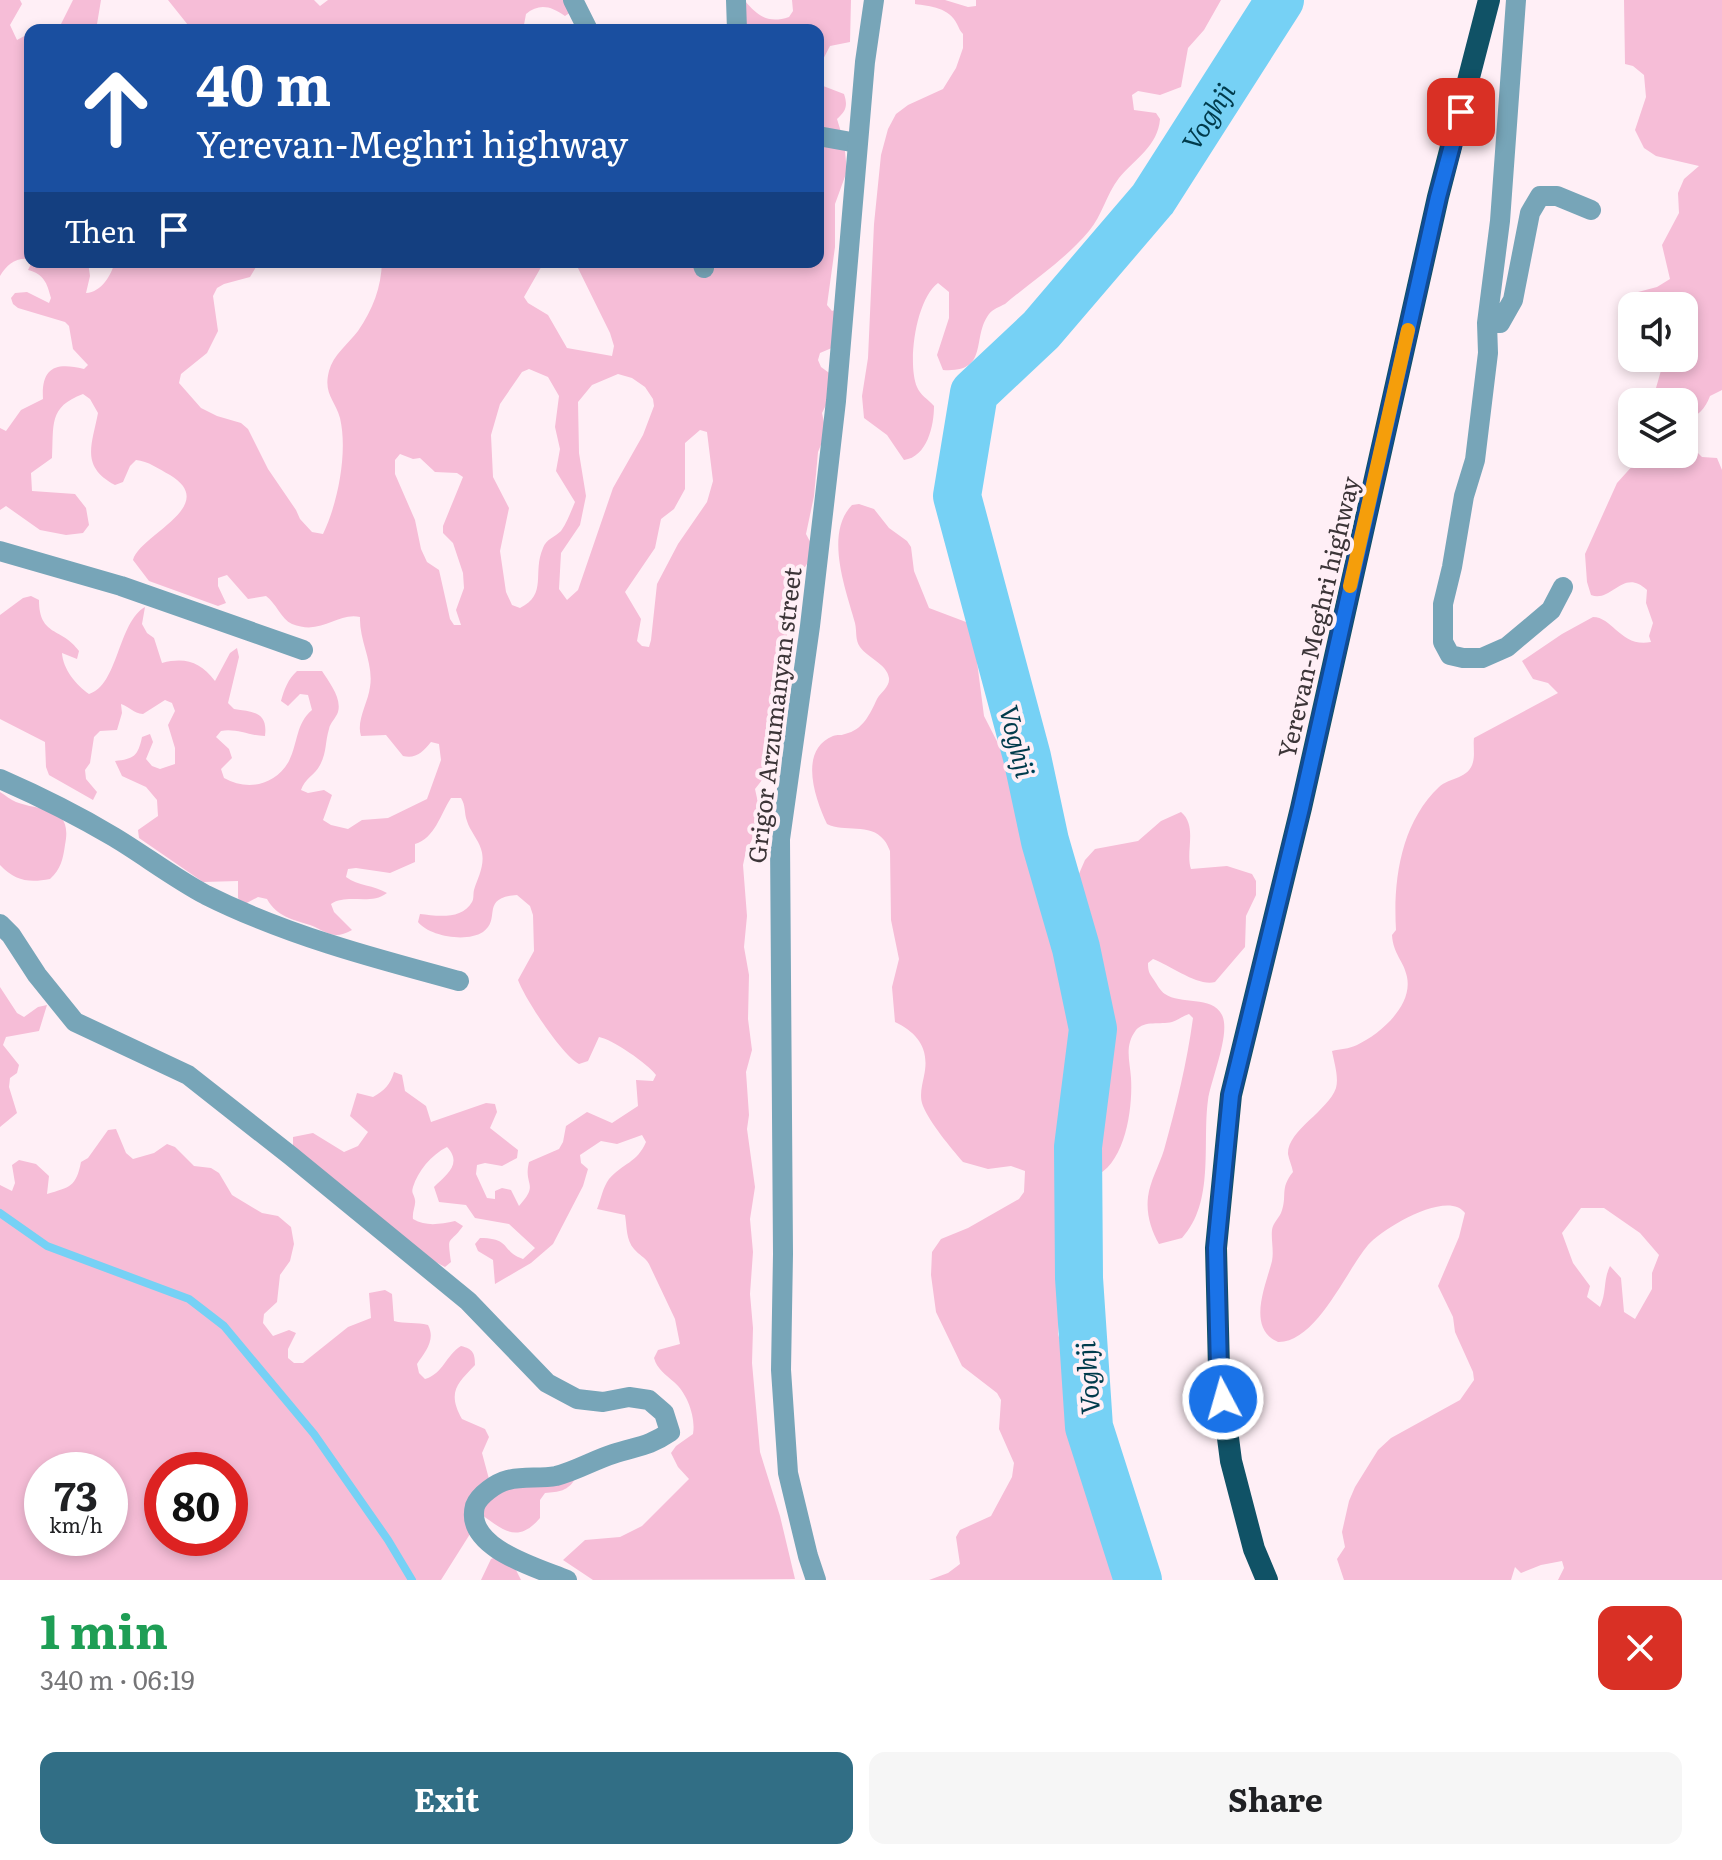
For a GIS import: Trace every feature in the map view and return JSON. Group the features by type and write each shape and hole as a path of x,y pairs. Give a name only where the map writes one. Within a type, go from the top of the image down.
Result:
{"highway":[{"name":"Yerevan-Meghri highway","path":"1267,1580 1254,1549 1231,1461 1219,1369 1216,1248 1231,1095 1301,808 1438,197 1489,0"}],"street":[{"path":"573,0 585,24"},
{"path":"736,0 737,24"},
{"name":"Grigor Arzumanyan street","path":"816,1580 788,1473 781,1370 780,839 835,416 857,143 874,0"},
{"path":"1516,0 1501,206 1487,323 1488,353 1475,460 1464,496 1443,604 1443,642 1450,655 1463,658 1482,658 1507,647 1551,610 1563,587"},
{"path":"824,137 857,143"},
{"path":"1487,323 1500,323 1513,300 1530,213 1540,196 1557,196 1591,210"},
{"path":"0,551 121,586 303,650"},
{"path":"0,779 51,801 204,894 246,913 308,937 459,981"},
{"path":"0,924 75,1022 188,1075 468,1301 547,1383 577,1399 603,1402 629,1397 649,1400 664,1413 670,1432 652,1445 614,1454 557,1476 507,1480 487,1491 477,1501 474,1513 477,1529 484,1540 500,1551 567,1580"}],"shaded area":[{"path":"0,0 20,0 22,4 10,25 17,40 24,36 24,259 12,262 0,276"},
{"path":"73,0 101,0 97,24 61,24"},
{"path":"168,0 314,0 320,6 328,0 571,0 571,12 565,16 550,8 540,7 526,14 524,24 187,24"},
{"path":"792,0 851,0 850,42 830,46 824,58 824,24 741,24 745,1 769,19 789,17 793,11"},
{"path":"915,0 945,0 968,7 976,6 976,0 1221,0 1204,30 1188,48 1181,87 1160,95 1138,91 1132,95 1134,110 1156,113 1160,119 1150,145 1119,178 1093,225 1080,241 989,314 977,352 967,366 943,370 937,355 949,318 949,292 938,283 930,291 919,317 913,363 918,390 934,406 933,422 924,447 912,458 904,460 887,435 864,418 862,396 868,358 874,224 881,155 896,114 943,89 956,68 963,48 963,34 950,14 915,4"},
{"path":"1624,0 1722,0 1722,390 1710,396 1698,414 1698,388 1656,388 1661,372 1698,372 1698,292 1638,292 1657,287 1670,279 1662,245 1679,213 1678,193 1684,179 1699,166 1656,156 1644,148 1635,130 1646,97 1644,75 1625,64"},
{"path":"824,86 844,94 846,105 837,119 844,142 847,171 835,204 835,247 827,305 832,311 838,309 834,347 820,353 818,360 821,367 832,375 828,401 822,413 826,432 818,452 814,496 806,534 815,551 805,567 792,573 788,587 786,683 774,717 766,775 755,789 762,821 746,851 743,865 747,916 744,947 749,975 748,1019 752,1050 746,1072 747,1129 755,1187 750,1219 753,1252 750,1294 752,1363 760,1452 795,1579 593,1580 563,1560 585,1540 620,1537 642,1526 689,1479 671,1453 693,1434 692,1413 683,1392 660,1369 654,1358 658,1350 680,1344 675,1319 649,1264 630,1242 625,1215 597,1209 609,1179 642,1149 646,1142 642,1135 617,1144 601,1141 580,1155 581,1163 588,1169 583,1186 553,1244 531,1263 495,1284 493,1260 478,1251 475,1244 480,1238 497,1240 523,1259 535,1248 509,1224 475,1218 466,1205 439,1202 434,1187 448,1174 453,1164 452,1153 447,1147 426,1164 412,1191 415,1202 413,1219 428,1224 455,1221 463,1226 450,1241 451,1262 445,1267 430,1259 293,1146 293,1137 313,1133 344,1152 358,1146 368,1132 350,1116 357,1093 373,1097 386,1087 394,1072 402,1075 405,1091 426,1106 431,1122 486,1103 495,1104 497,1112 490,1128 518,1150 517,1158 502,1166 477,1165 476,1174 487,1198 495,1199 495,1191 502,1188 511,1190 519,1206 529,1193 529,1162 559,1149 566,1126 587,1112 612,1123 638,1106 636,1080 653,1081 656,1075 629,1053 605,1039 599,1037 588,1061 579,1064 554,1038 518,980 534,951 533,915 530,906 517,895 498,900 488,927 476,935 458,937 439,934 418,922 420,914 456,914 468,908 473,901 482,855 480,845 468,825 461,798 451,798 428,837 415,844 415,862 390,873 348,869 346,877 387,893 373,899 345,899 331,904 334,912 352,930 335,935 286,916 275,910 267,899 258,897 243,905 238,898 238,881 203,882 139,838 138,830 158,816 157,800 146,787 122,776 115,761 134,755 142,737 150,734 153,742 146,759 160,769 175,764 175,748 168,725 175,711 172,703 165,700 143,714 121,704 117,730 100,731 94,737 90,763 85,770 86,779 97,792 93,800 49,775 45,742 0,719 0,615 23,598 31,596 39,600 40,612 47,626 79,651 77,659 62,653 63,659 71,676 89,694 99,689 106,679 129,626 145,607 142,624 154,638 162,663 192,663 204,669 215,681 230,653 237,648 239,657 228,703 234,709 262,718 265,736 227,730 216,737 229,749 232,758 221,769 224,778 233,782 260,784 283,769 292,754 303,721 312,710 308,695 300,694 288,706 281,701 285,689 297,671 322,671 337,696 339,707 320,765 301,790 308,793 324,790 332,795 323,820 331,825 348,829 362,820 388,818 427,799 441,760 439,744 431,742 419,754 408,757 403,756 386,735 361,736 360,724 371,678 360,617 303,627 288,622 266,596 248,599 227,575 218,578 218,586 226,603 218,606 149,581 133,560 138,550 173,520 187,498 183,487 170,475 145,462 136,460 123,482 115,485 104,478 91,454 98,413 83,394 58,411 53,427 52,458 31,473 32,491 75,494 86,508 89,525 83,533 66,535 40,530 6,506 0,510 0,428 6,431 21,410 43,399 45,380 52,369 66,366 84,369 88,365 73,349 69,326 65,322 13,304 11,298 15,293 27,292 49,303 51,298 44,280 29,268 89,268 86,293 101,286 112,268 255,268 250,277 217,288 213,296 218,331 207,353 181,374 179,383 201,408 241,423 248,429 268,469 300,519 312,532 323,534 337,493 343,446 340,418 329,391 329,371 337,355 368,315 378,289 381,268 541,268 524,297 548,315 567,348 612,356 614,346 578,268 824,268","holes":["529,369 548,377 559,396 555,427 560,449 556,471 575,502 561,531 544,545 537,589 529,602 520,608 512,605 506,592 500,551 509,508 493,477 491,435 500,404 522,372","618,374 632,378 645,387 654,406 643,435 613,488 578,590 567,600 559,589 561,553 580,525 586,496 579,453 578,402 592,385","700,430 707,432 713,481 707,502 678,544 657,584 651,640 649,647 642,646 637,641 641,619 625,592 655,548 661,519 674,509 685,489 685,443","400,454 420,458 435,472 457,473 463,477 443,526 443,533 453,543 463,573 464,588 456,610 461,625 454,625 450,619 439,570 427,562 421,549 415,520 395,474 395,460"]},
{"path":"1698,453 1702,457 1717,458 1722,470 1722,1580 1558,1580 1564,1568 1562,1561 1521,1573 1515,1567 1511,1580 1344,1580 1337,1559 1345,1547 1342,1532 1349,1501 1378,1450 1391,1438 1460,1400 1474,1380 1455,1332 1453,1317 1438,1286 1459,1237 1465,1213 1457,1207 1445,1205 1416,1214 1387,1229 1368,1245 1317,1319 1292,1339 1278,1342 1268,1335 1260,1317 1272,1261 1273,1228 1283,1207 1286,1183 1293,1172 1289,1146 1336,1088 1337,1074 1332,1051 1354,1046 1375,1034 1393,1018 1405,998 1407,977 1392,935 1396,930 1398,872 1408,835 1426,801 1439,787 1468,772 1474,759 1474,738 1558,693 1548,683 1533,679 1522,661 1593,617 1600,618 1632,641 1651,642 1649,636 1653,623 1646,603 1647,590 1631,582 1598,596 1591,595 1587,582 1585,554 1617,483 1630,468 1698,468","holes":["1581,1208 1604,1208 1640,1233 1659,1255 1652,1273 1652,1289 1635,1319 1624,1312 1621,1278 1610,1266 1600,1307 1587,1297 1590,1286 1573,1263 1562,1233"]},
{"path":"852,505 874,509 889,528 907,541 911,547 914,571 929,608 966,622 970,628 984,716 1006,759 1017,817 1038,840 1038,870 1047,892 1056,931 1074,973 1080,976 1101,969 1077,892 1078,876 1085,860 1095,849 1138,841 1161,821 1181,812 1189,824 1191,869 1227,866 1252,874 1256,881 1256,895 1246,916 1245,947 1215,982 1201,982 1153,959 1148,963 1150,974 1163,993 1211,1005 1222,1015 1224,1023 1208,1100 1203,1190 1192,1224 1182,1238 1159,1244 1150,1222 1148,1197 1177,1101 1193,1018 1189,1014 1172,1022 1148,1024 1132,1036 1129,1048 1131,1091 1125,1135 1113,1161 1093,1177 1090,1168 1101,1126 1104,1093 1098,1077 1084,1063 1077,1064 1070,1076 1058,1334 1071,1379 1070,1419 1101,1476 1109,1498 1113,1580 929,1580 948,1573 960,1564 956,1537 960,1530 991,1516 1012,1477 1014,1463 999,1429 1001,1400 997,1393 962,1366 936,1312 931,1275 932,1252 941,1239 968,1228 1019,1199 1024,1192 1025,1171 1011,1166 988,1169 963,1162 926,1113 921,1098 924,1050 910,1031 895,1022 892,987 899,959 891,920 890,851 884,840 872,831 827,824 814,789 813,763 822,743 861,725 889,681 885,669 858,644 840,562 839,531"},
{"path":"0,792 16,802 54,812 65,823 62,859 50,879 23,880 0,865"},
{"path":"0,987 17,1013 24,1017 47,1005 39,1031 6,1037 3,1045 19,1065 17,1073 10,1078 9,1087 17,1113 0,1127"},
{"path":"116,1129 126,1153 133,1159 154,1153 167,1144 175,1147 194,1166 211,1168 219,1173 232,1195 262,1213 278,1216 291,1227 294,1244 290,1261 280,1275 277,1302 264,1314 263,1323 273,1336 289,1330 296,1333 288,1349 288,1358 294,1363 303,1363 348,1327 371,1318 369,1293 385,1290 392,1294 394,1321 428,1325 430,1341 417,1364 419,1373 425,1379 436,1373 461,1346 472,1352 475,1365 459,1383 455,1402 462,1419 485,1429 489,1437 482,1453 489,1479 575,1479 563,1490 545,1493 540,1500 540,1518 525,1531 511,1532 482,1515 441,1580 0,1580 0,1185 12,1191 15,1183 12,1165 19,1160 36,1164 49,1176 47,1194 74,1181 81,1162 88,1158 108,1130"},
{"path":"502,1554 510,1558 521,1580 481,1580 491,1559"}],"waterway":[{"name":"Voghji","path":"1138,1580 1089,1427 1079,1278 1078,1147 1093,1029 1076,948 1045,841 1027,757 957,496 974,393 1041,330 1153,199 1280,0"},
{"path":"0,1213 47,1246 189,1299 224,1326 314,1434 412,1580"}],"slow traffic":[{"path":"1350,586 1408,330"}],"route":[{"path":"1223,1399 1219,1369 1216,1248 1231,1095 1301,808 1438,197 1461,112"}]}
